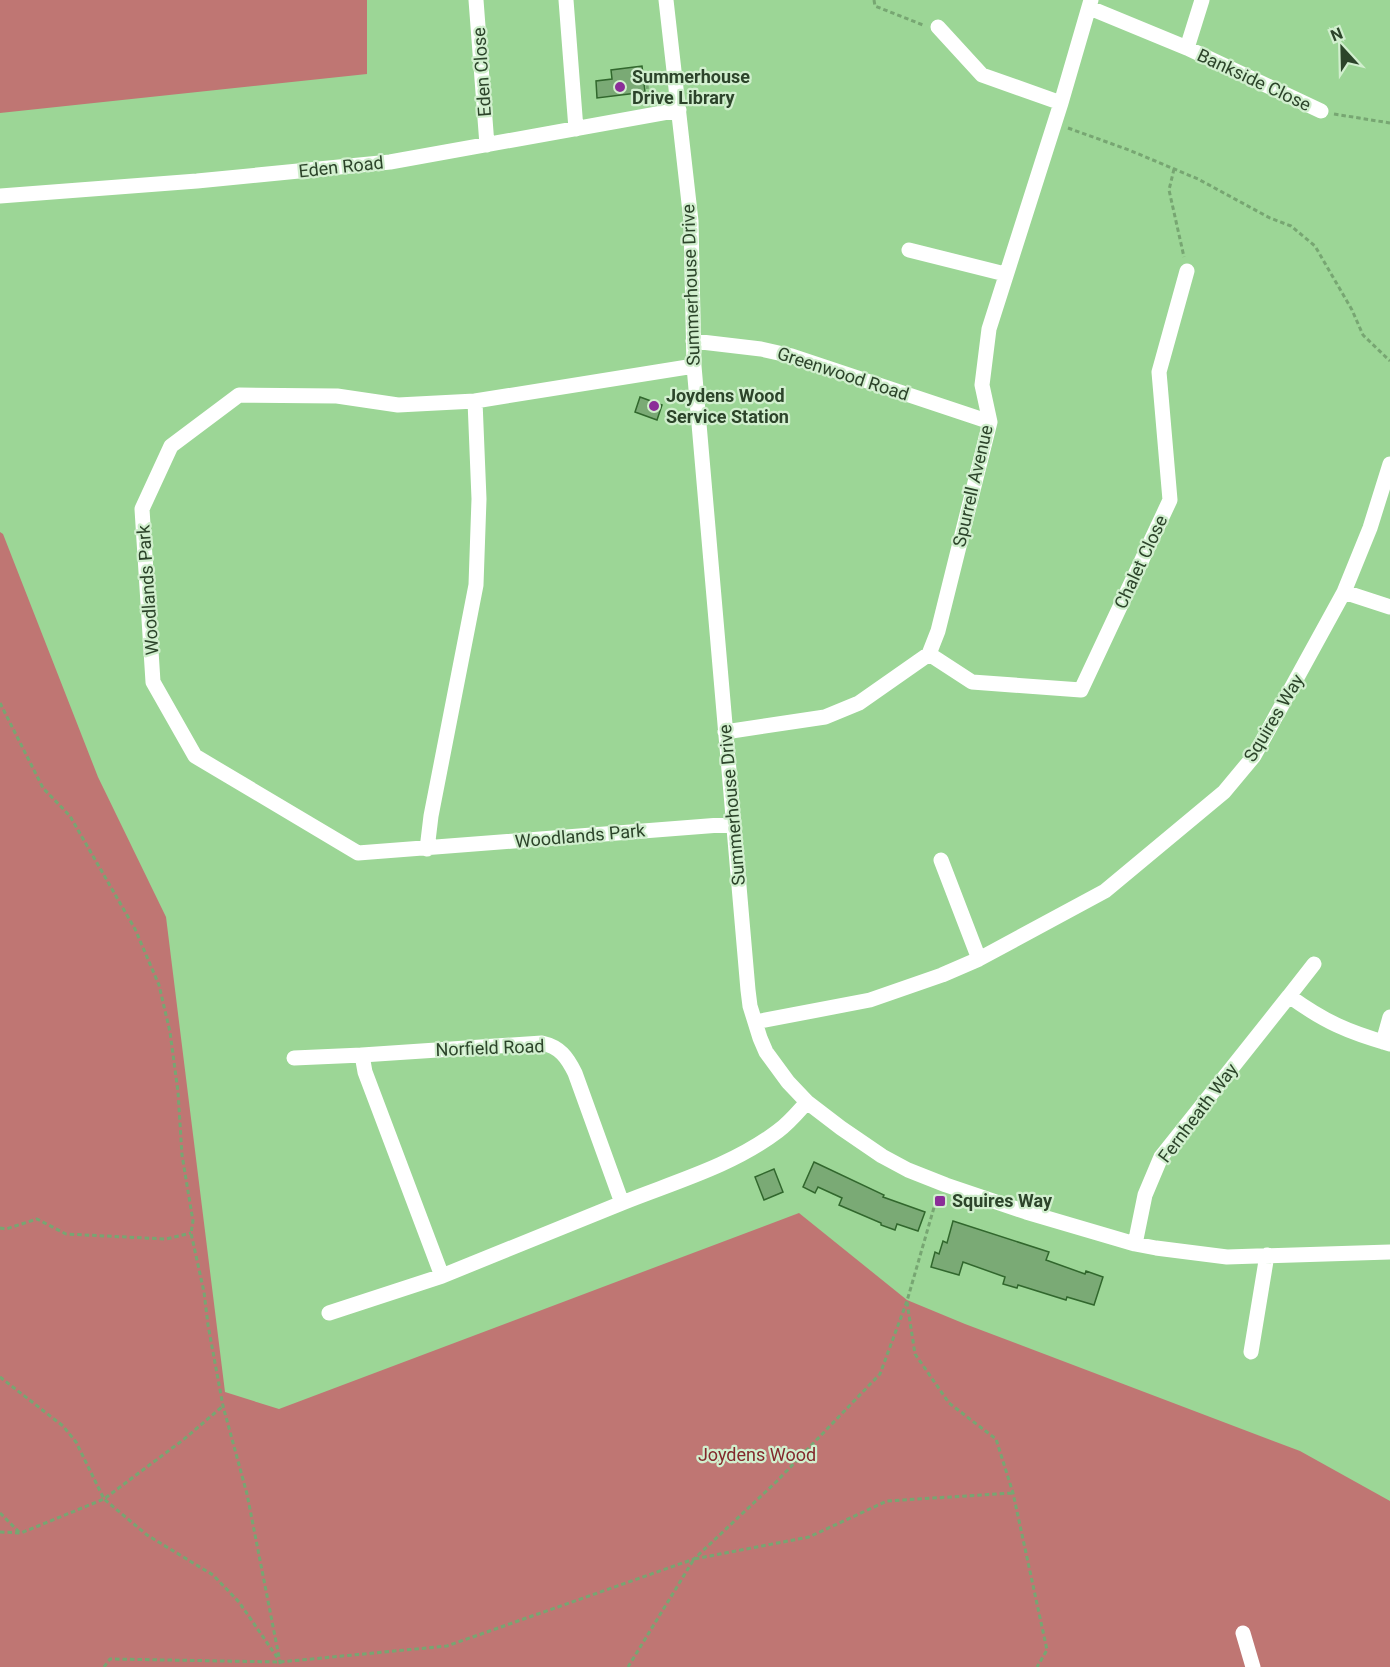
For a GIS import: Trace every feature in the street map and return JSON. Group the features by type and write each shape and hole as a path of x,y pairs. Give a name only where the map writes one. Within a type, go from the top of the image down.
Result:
{"street":[{"name":"Eden Close","path":"476,0 488,145"},
{"path":"566,0 576,129"},
{"name":"Summerhouse Drive","path":"666,0 691,221 694,366 748,990 754,1022 766,1052 807,1102 882,1156 941,1184 1026,1212 1135,1244 1191,1254 1227,1257 1390,1252"},
{"name":"Bankside Close","path":"1187,48 1202,0"},
{"name":"Bankside Close","path":"1090,4 1321,111"},
{"name":"Spurrell Avenue","path":"929,654 938,631 990,422 982,385 989,329 1062,103 1090,4"},
{"path":"938,27 982,75 1062,103"},
{"name":"Eden Road","path":"0,196 197,181 390,162 679,110"},
{"path":"909,250 1005,274"},
{"name":"Chalet Close","path":"929,654 972,682 1081,690 1170,500 1159,372 1186,271"},
{"name":"Greenwood Road","path":"693,341 761,349 792,356 990,422"},
{"name":"Woodlands Park","path":"694,366 475,401 398,405 337,396 239,395 171,446 142,509 153,682 195,756 358,853 734,824"},
{"path":"427,849 431,816 476,585 479,499 475,401"},
{"name":"Squires Way","path":"754,1022 870,1000 942,975 978,959 1105,891 1224,792 1254,756 1344,592 1370,528 1390,464"},
{"path":"1344,592 1390,606"},
{"path":"725,732 825,717 859,703 929,654"},
{"path":"941,860 978,959"},
{"name":"Fernheath Way","path":"1135,1244 1145,1195 1161,1157 1314,964"},
{"path":"1289,996 1317,1016 1343,1029 1386,1043 1390,1017"},
{"name":"Norfield Road","path":"294,1058 533,1044 550,1045 557,1048 569,1060 575,1072 622,1203"},
{"path":"362,1055 365,1072 442,1276"},
{"path":"329,1313 442,1276 742,1154 778,1131 807,1102"},
{"path":"1251,1352 1267,1256"},
{"path":"1243,1633 1253,1667"}],"path":[{"path":"874,0 875,6 922,25 938,27"},
{"path":"646,77 649,100"},
{"path":"1321,111 1390,123"},
{"path":"1055,122 1080,134 1129,150 1198,179 1270,218 1290,226 1315,246 1352,310 1363,335 1390,361"},
{"path":"1174,169 1169,190 1186,271"},
{"path":"0,703 44,788 69,816 135,929 159,985 170,1032 178,1092 182,1155 193,1221 191,1233 204,1292 223,1406 247,1494 281,1667"},
{"path":"628,1667 694,1559 776,1482 880,1374 907,1300 941,1184"},
{"path":"0,1228 6,1229 37,1220 66,1234 166,1239 191,1233"},
{"path":"907,1300 915,1354 949,1403 996,1439 1013,1494 1047,1650 1037,1667"},
{"path":"0,1377 63,1426 76,1442 104,1499 147,1535 213,1575 239,1602 280,1662"},
{"path":"0,1532 21,1533 104,1499 183,1440 223,1406"},
{"path":"104,1667 110,1659 280,1662 447,1646 694,1559 809,1537 887,1501 1013,1494"},
{"path":"0,1513 21,1533"}],"green space":[{"path":"0,0 367,0 367,74 0,113"},
{"name":"Joydens Wood","path":"0,532 3,534 98,777 166,917 225,1392 279,1409 799,1213 907,1300 1300,1451 1390,1501 1390,1667 0,1667"}],"building":[{"name":"Summerhouse Drive Library","path":"642,66 645,92 597,98 596,81 612,79 611,70"},
{"path":"640,397 662,405 657,420 635,412"},
{"path":"814,1162 884,1195 883,1197 925,1212 918,1231 897,1224 895,1230 881,1225 881,1223 839,1205 842,1198 818,1187 815,1193 803,1187"},
{"path":"774,1169 783,1192 764,1200 755,1177"},
{"path":"953,1221 1049,1252 1046,1260 1085,1274 1086,1271 1103,1277 1094,1305 1067,1297 1066,1300 1018,1285 1017,1288 1003,1284 1005,1277 963,1262 959,1275 931,1267 935,1252 939,1254 943,1241 947,1243"}],"place":[{"name":"Summerhouse Drive Library","path":"620,87"},
{"name":"Joydens Wood Service Station","path":"654,406"},
{"name":"Squires Way","path":"940,1201"}]}
